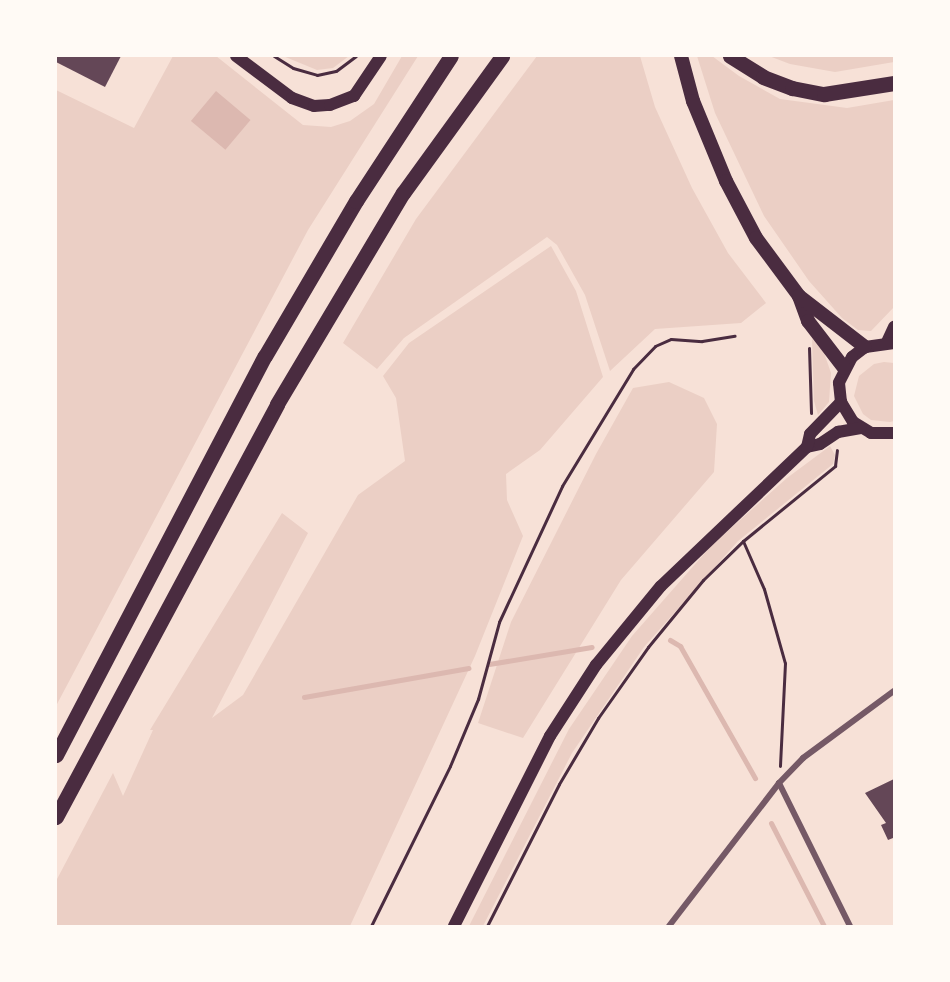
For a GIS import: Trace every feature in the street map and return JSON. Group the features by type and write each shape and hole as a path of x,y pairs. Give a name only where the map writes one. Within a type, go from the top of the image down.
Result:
{"highway":[{"path":"56,755 265,356 356,201 451,56"},
{"path":"56,817 277,404 403,193 502,56"},
{"path":"730,56 763,77 792,88 824,94 894,83"}],"main road":[{"path":"236,56 285,94 314,106 330,105 354,96 381,56"},
{"path":"681,56 693,101 726,181 756,238 799,296 865,347"},
{"path":"799,296 808,321 844,368"},
{"path":"894,327 891,343 865,347 844,368 840,383 841,402 846,413 861,428 871,433 894,433"},
{"path":"807,447 810,434 841,402"},
{"path":"454,927 550,736 596,665 661,586 807,447 820,444 838,432 861,428"}],"street":[{"path":"669,927 779,783 803,758 894,691"},
{"path":"779,783 850,927"}],"path":[{"path":"274,56 293,68 317,75 336,70 356,56"},
{"path":"371,927 450,766 478,699 499,622 557,497 633,369 655,346 671,339 702,341 735,336"},
{"path":"488,927 535,826 598,718 703,580 743,541 835,466 838,453 835,444"},
{"path":"743,541 764,588 785,663 779,783"}],"shaded area":[{"path":"173,56 216,56 303,125 331,127 350,121 374,104 402,56 418,56 308,230 56,706 56,90 134,128"},
{"path":"283,56 349,56 333,68 317,70"},
{"path":"537,56 640,56 655,107 692,188 728,253 766,303 741,323 655,329 610,371 585,295 557,245 547,237 404,338 377,369 343,343 416,219"},
{"path":"697,56 712,56 739,76 780,99 847,108 894,100 894,307 871,331 858,330 842,318 809,281 764,216 715,113"},
{"path":"769,56 894,56 894,62 835,72 790,64"},
{"path":"216,91 250,120 225,150 191,121"},
{"path":"551,246 576,291 603,377 540,450 506,474 507,500 523,536 475,656 350,926 56,926 56,881 113,773 123,796 153,730 150,730 282,513 308,533 212,718 243,695 358,495 405,461 396,398 383,376 409,343"},
{"path":"812,339 822,347 831,373 829,402 818,415 814,401"},
{"path":"894,363 894,421 890,422 871,420 863,414 854,396 859,376 874,364"},
{"path":"669,382 704,398 717,424 714,472 621,580 523,738 478,723 511,622 596,454 633,388"},
{"path":"830,446 835,455 833,464 738,541 644,647 572,753 483,926 469,926 569,729 632,636 711,546 787,478"}],"building":[{"path":"56,56 121,56 105,87 56,62"},
{"path":"894,779 894,843 893,838 888,840 881,825 886,823 865,793"}],"waterway":[{"path":"670,640 680,646 755,778"},
{"path":"489,664 592,647"},
{"path":"304,697 468,668"},
{"path":"771,823 824,926"}]}
